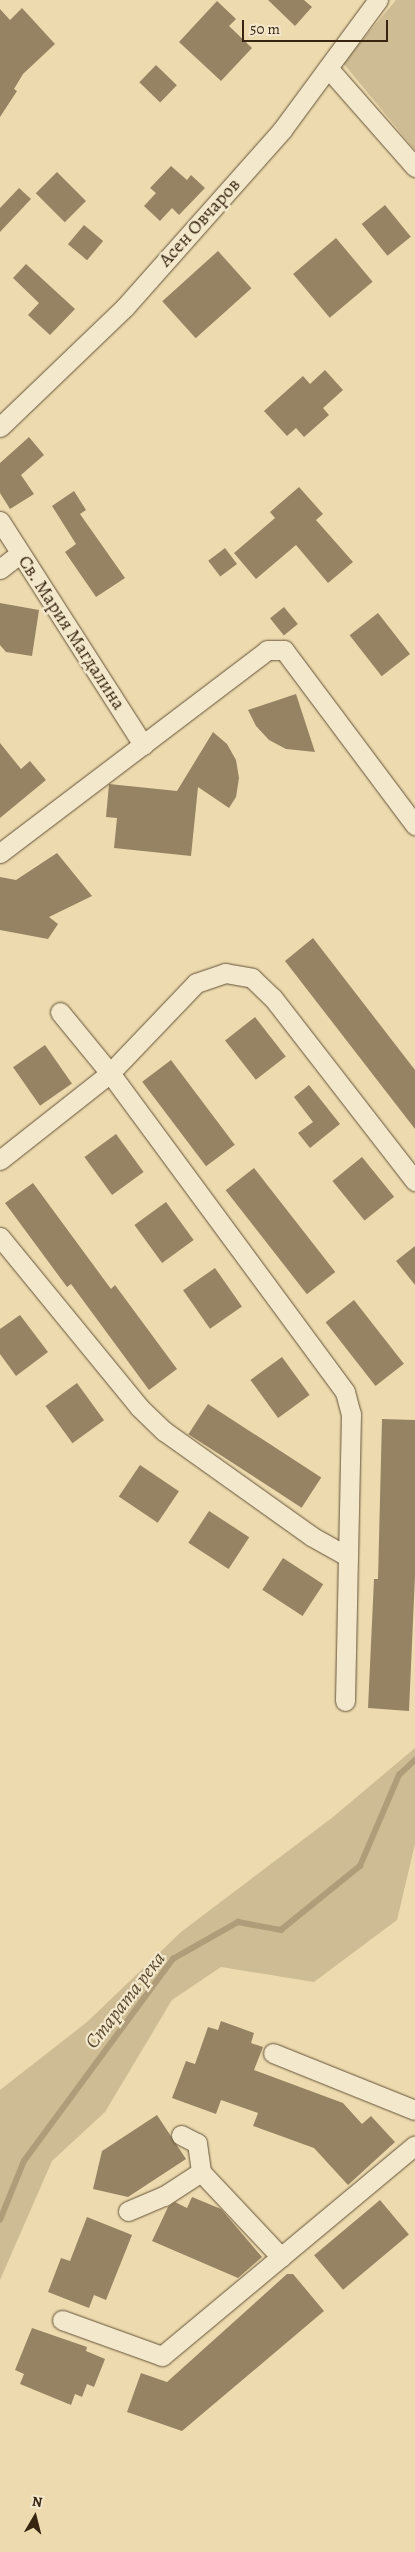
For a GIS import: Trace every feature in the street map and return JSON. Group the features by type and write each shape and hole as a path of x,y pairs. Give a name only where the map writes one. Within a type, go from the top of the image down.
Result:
{"street":[{"name":"Асен Овчаров","path":"0,427 125,307 282,130 378,0"},
{"path":"328,68 415,168"},
{"name":"Св. Мария Магдалина","path":"0,521 19,554 143,745"},
{"path":"0,569 19,554"},
{"path":"0,853 267,650 284,650 415,825"},
{"path":"0,1160 110,1073 196,983 225,973 252,978 273,998 415,1181"},
{"path":"60,1012 110,1073 345,1392 351,1414 344,1701"},
{"path":"0,1237 139,1407 164,1431 311,1536 347,1556"},
{"path":"273,2053 415,2110"},
{"path":"181,2134 197,2143 201,2172 281,2257"},
{"path":"62,2320 162,2356 415,2145"},
{"path":"128,2211 164,2196 201,2172"}],"shaded area":[{"path":"396,0 415,0 415,150 343,63"},
{"path":"415,1748 415,1844 397,1920 314,1982 221,1967 172,2000 105,2112 52,2161 0,2280 0,2090 87,2022 181,1932 333,1817"}],"building":[{"path":"268,0 304,0 312,7 295,26"},
{"path":"217,1 236,19 229,26 252,48 221,81 179,42"},
{"path":"22,8 55,44 23,74 14,89 17,91 0,117 0,9 10,20"},
{"path":"156,65 177,85 160,102 139,82"},
{"path":"171,166 187,180 191,175 205,188 179,215 172,208 160,221 144,206 156,193 150,188"},
{"path":"57,172 86,201 65,222 36,193"},
{"path":"19,188 31,199 0,232 0,208"},
{"path":"385,205 411,237 387,256 362,224"},
{"path":"84,225 103,241 87,260 68,244"},
{"path":"336,238 373,282 330,318 293,274"},
{"path":"218,251 251,288 196,338 162,301"},
{"path":"26,264 75,309 50,335 28,315 39,303 13,278"},
{"path":"325,370 343,390 323,408 329,415 304,437 296,428 287,436 264,411 303,376 310,384"},
{"path":"29,437 44,455 21,475 34,494 10,509 0,493 0,463"},
{"path":"299,487 323,514 316,520 353,562 328,583 296,545 256,579 234,553 275,518 270,512"},
{"path":"74,491 86,510 80,514 125,578 96,597 65,552 76,544 52,506"},
{"path":"225,548 237,564 220,577 208,561"},
{"path":"0,603 39,610 32,656 6,652 0,645"},
{"path":"284,607 298,624 284,635 270,618"},
{"path":"378,613 410,654 382,676 350,635"},
{"path":"296,694 315,752 286,749 269,740 256,726 248,710"},
{"path":"213,732 227,744 236,760 239,778 236,797 229,808 198,787 191,856 114,848 117,818 106,817 109,784 177,791"},
{"path":"0,743 21,769 30,761 46,780 0,818"},
{"path":"57,853 92,896 49,917 58,924 48,939 0,930 0,877 16,880"},
{"path":"313,938 415,1070 415,1129 285,961"},
{"path":"255,1017 286,1056 256,1080 225,1040"},
{"path":"45,1045 72,1084 40,1106 13,1067"},
{"path":"171,1060 235,1145 206,1166 142,1082"},
{"path":"309,1085 340,1124 310,1148 298,1133 313,1122 294,1097"},
{"path":"116,1134 144,1172 112,1195 84,1157"},
{"path":"362,1157 394,1197 365,1221 332,1181"},
{"path":"254,1168 335,1272 307,1294 226,1190"},
{"path":"33,1183 111,1289 115,1285 177,1369 149,1390 71,1284 67,1287 5,1203"},
{"path":"166,1202 194,1240 162,1263 134,1225"},
{"path":"415,1246 415,1285 396,1261"},
{"path":"215,1268 242,1307 210,1329 183,1290"},
{"path":"354,1300 404,1364 376,1386 326,1322"},
{"path":"20,1315 48,1352 16,1376 0,1354 0,1329"},
{"path":"282,1357 310,1395 278,1418 250,1380"},
{"path":"77,1383 104,1420 72,1443 45,1406"},
{"path":"208,1404 321,1478 302,1508 188,1434"},
{"path":"382,1419 415,1420 415,1576 409,1711 368,1708 374,1579 378,1579"},
{"path":"140,1465 179,1491 158,1523 119,1497"},
{"path":"209,1511 249,1537 229,1569 188,1543"},
{"path":"283,1558 323,1584 303,1616 262,1590"},
{"path":"221,2021 254,2033 251,2043 263,2047 254,2070 343,2103 362,2124 371,2116 395,2142 348,2185 314,2148 253,2126 258,2113 221,2100 216,2114 172,2098 186,2061 195,2064 208,2027 218,2030"},
{"path":"157,2115 186,2159 128,2197 93,2189 102,2151"},
{"path":"192,2197 221,2209 262,2257 238,2278 152,2241 168,2207 175,2202 187,2208"},
{"path":"380,2200 409,2234 343,2290 314,2255"},
{"path":"87,2217 132,2235 106,2300 94,2295 89,2308 48,2292 61,2258 70,2261"},
{"path":"287,2274 293,2274 324,2311 182,2431 127,2412 141,2373 167,2382"},
{"path":"32,2328 87,2347 86,2351 105,2359 94,2387 87,2384 82,2397 75,2394 71,2405 20,2384 24,2374 15,2370"}],"waterway":[{"name":"Старата река","path":"0,2220 24,2161 173,1959 238,1922 281,1930 360,1866 399,1775 415,1760"}]}
